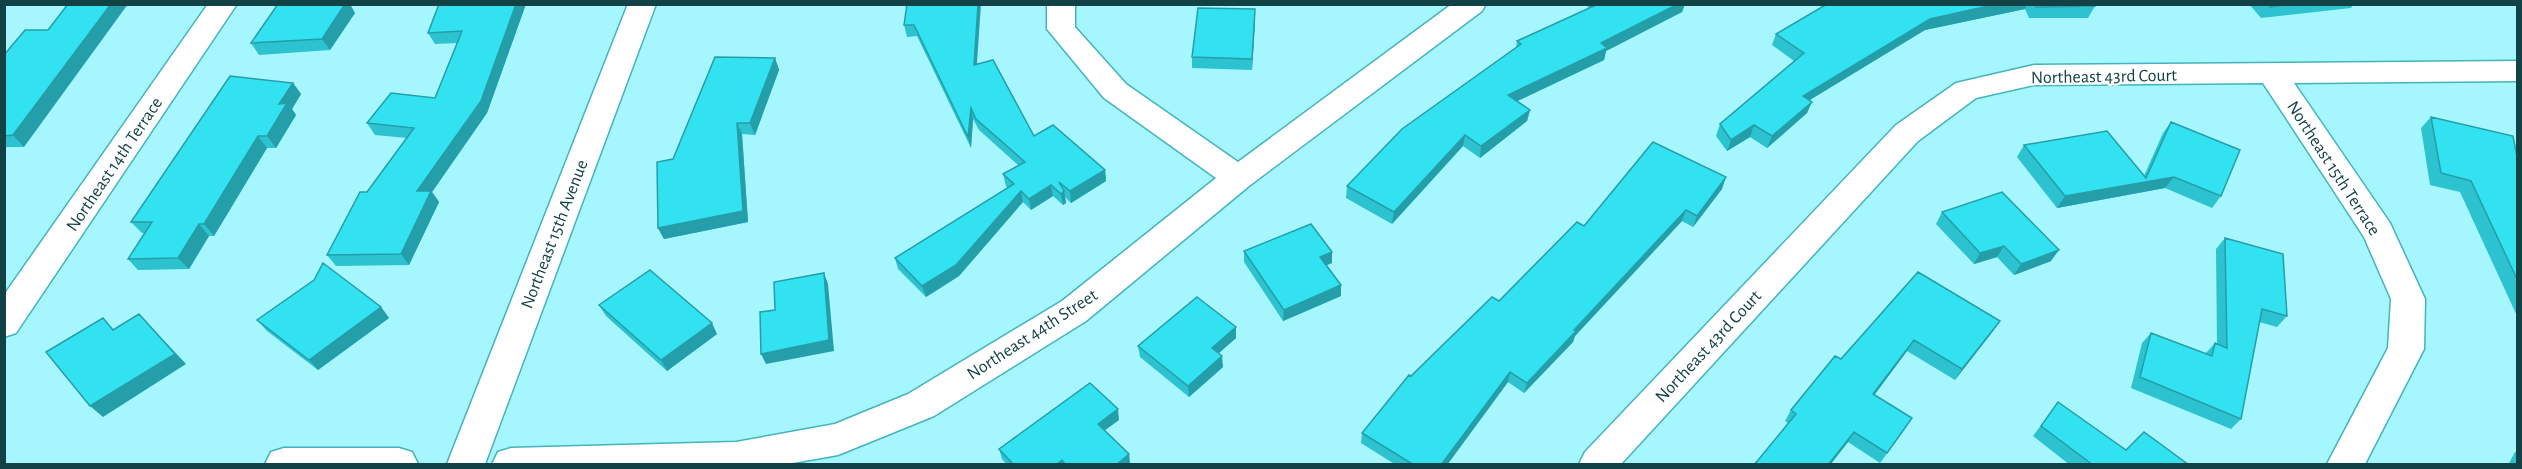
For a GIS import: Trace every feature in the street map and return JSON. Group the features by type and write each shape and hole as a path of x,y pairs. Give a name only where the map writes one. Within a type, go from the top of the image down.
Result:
{"street":[{"name":"Northeast 14th Terrace","path":"4,323 223,4"},
{"name":"Northeast 15th Avenue","path":"466,465 642,4"},
{"path":"1061,4 1061,29 1115,91 1238,178"},
{"name":"Northeast 44th Street","path":"511,465 736,458 838,439 921,405 1074,311 1238,178 1472,4"},
{"name":"Northeast 43rd Court","path":"1598,465 1907,133 1967,90 2034,75 2517,71"},
{"name":"Northeast 15th Terrace","path":"2271,73 2378,232 2408,299 2406,349 2346,465"},
{"path":"284,465 399,465"}],"building":[{"path":"68,4 111,4 13,135 4,136 4,55 25,30 48,30"},
{"path":"278,4 345,4 322,39 251,43"},
{"path":"439,4 516,4 481,101 417,191 431,191 401,254 327,255 360,192 367,192 414,128 367,123 391,93 435,98 462,31 428,33"},
{"path":"907,4 978,4 974,65 993,60 1034,136 1053,125 1105,170 1070,191 1059,182 1064,191 1061,194 1051,185 1029,199 1021,191 956,265 922,286 895,258 1014,184 1003,174 1025,162 976,119 971,108 968,137 914,25 904,25"},
{"path":"1598,4 1678,4 1601,43 1607,48 1508,95 1530,110 1481,146 1465,135 1394,212 1347,186 1402,129 1521,44 1517,41"},
{"path":"1827,4 1997,4 1930,19 1803,96 1812,102 1772,136 1754,125 1731,140 1720,124 1804,53 1776,34"},
{"path":"2035,4 2094,4 2095,6 2036,7"},
{"path":"2267,4 2290,4 2270,7"},
{"path":"1198,8 1255,9 1252,59 1192,57"},
{"path":"715,57 775,58 750,123 737,123 743,211 658,228 657,162 673,159"},
{"path":"230,76 293,83 279,104 287,103 267,136 258,136 204,224 199,224 178,258 128,259 152,222 131,222"},
{"path":"2431,117 2513,136 2517,157 2517,279 2471,181 2441,173"},
{"path":"2171,122 2240,150 2221,196 2174,177 2065,196 2024,145 2107,131 2146,178"},
{"path":"1653,142 1726,177 1697,216 1686,210 1527,383 1510,372 1441,465 1414,465 1362,433 1409,375 1411,376 1492,297 1499,301 1577,222 1584,226"},
{"path":"2002,192 2059,250 2021,264 2004,246 1980,253 1942,212"},
{"path":"1311,224 1332,252 1320,257 1341,285 1284,310 1244,251"},
{"path":"2225,238 2283,254 2287,316 2262,309 2241,419 2140,377 2151,333 2212,356 2215,343 2227,348"},
{"path":"323,263 381,307 309,360 257,320 314,280"},
{"path":"650,270 712,323 661,360 599,305"},
{"path":"1918,272 2000,321 1962,369 1914,340 1873,394 1912,418 1887,453 1854,432 1828,465 1754,465 1796,414 1791,410 1835,356 1841,359"},
{"path":"824,273 829,340 761,354 760,312 775,310 774,282"},
{"path":"1197,297 1236,327 1212,348 1222,356 1188,386 1138,346"},
{"path":"139,314 175,354 90,406 46,352 103,318 113,330"},
{"path":"1090,383 1118,409 1098,424 1129,454 1116,465 1066,465 1062,460 1056,465 1014,465 999,449"},
{"path":"2058,402 2126,450 2144,432 2189,465 2093,465 2041,426"}]}
